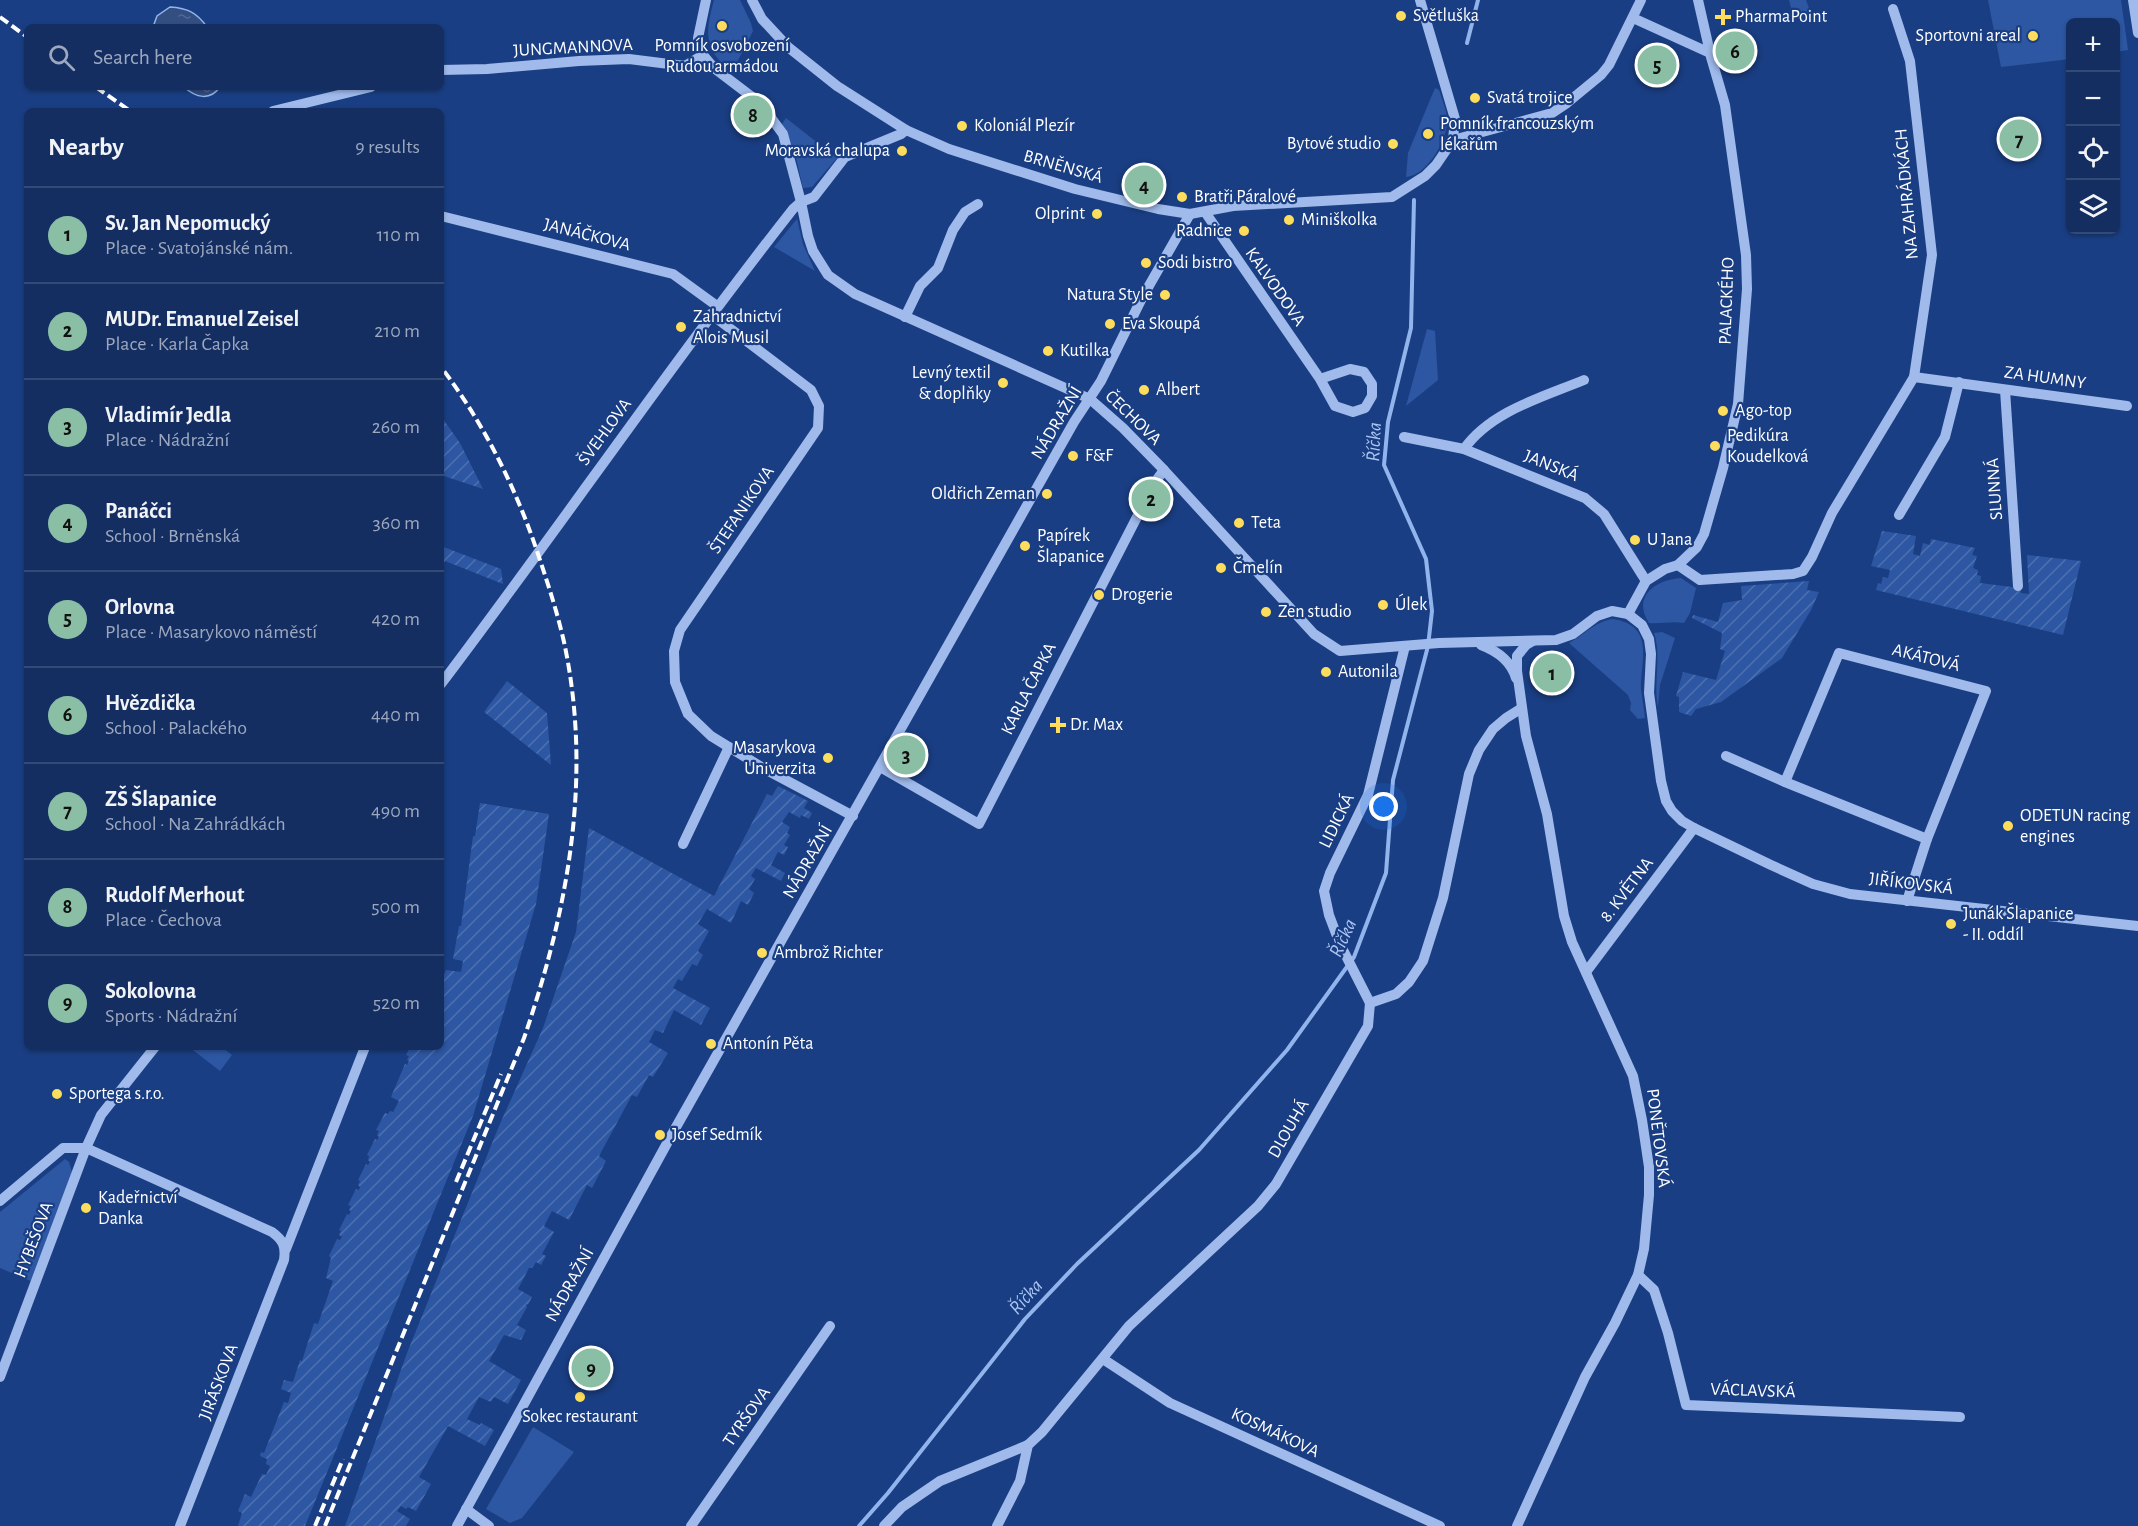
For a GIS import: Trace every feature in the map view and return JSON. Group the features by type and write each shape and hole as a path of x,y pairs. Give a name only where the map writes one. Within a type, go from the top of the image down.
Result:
{"street":[{"path":"703,55 698,38 706,0"},
{"name":"BRNĚNSKÁ","path":"752,0 762,19 788,47 837,86 906,130 949,149 1075,189 1158,209 1190,214 1233,207 1392,197 1425,176 1436,165 1453,140"},
{"path":"1420,0 1455,119 1453,140 1552,113 1567,104 1609,65 1641,0"},
{"name":"PALACKÉHO","path":"1678,565 1697,547 1704,534 1723,468 1738,404 1747,289 1746,255 1725,105 1698,0"},
{"path":"2133,0 2138,33"},
{"name":"NA ZAHRÁDKÁCH","path":"1678,565 1700,580 1793,574 1803,571 1832,513 1914,377 1932,255 1910,61 1893,9"},
{"path":"1633,18 1710,53"},
{"name":"JUNGMANNOVA","path":"444,70 630,59 685,66 703,55"},
{"name":"ČECHOVA","path":"703,55 714,69 760,102 783,134 808,236 813,251 828,275 855,294 1090,399 1123,428 1164,470 1314,634 1340,651 1439,643 1556,640 1573,634 1597,616 1612,611 1628,614"},
{"path":"285,108 359,90"},
{"path":"801,202 814,197 845,158 902,134 906,130"},
{"name":"ŠVEHLOVA","path":"444,680 714,310 793,209 801,202"},
{"path":"905,316 920,286 938,268 953,230 965,212 978,204"},
{"name":"KALVODOVA","path":"1205,212 1320,379 1335,406 1353,412 1365,408 1372,396 1372,384 1364,372 1350,369 1320,379"},
{"name":"NÁDRAŽNÍ","path":"457,1526 665,1146 1074,422 1101,381 1143,298 1190,214"},
{"name":"JANÁČKOVA","path":"444,217 673,274 714,310"},
{"name":"ŠTEFANIKOVA","path":"714,310 811,390 819,406 818,428 680,630 674,651 675,682 688,714 711,736 763,768 853,816"},
{"path":"1899,515 1945,437 1959,382 1914,377"},
{"path":"1464,449 1472,438 1501,416 1584,380"},
{"name":"ZA HUMNY","path":"1959,382 2127,406"},
{"name":"SLUNNÁ","path":"2006,390 2018,586"},
{"name":"JANSKÁ","path":"1404,437 1464,449 1585,498 1604,514 1646,582"},
{"name":"KARLA ČAPKA","path":"880,767 979,824 1149,493 1164,470"},
{"path":"1628,614 1646,582 1665,569 1678,565"},
{"name":"JIŘÍKOVSKÁ","path":"1628,614 1642,625 1648,639 1651,654 1649,693 1661,781 1666,801 1682,821 1813,884 1850,894 2138,926"},
{"path":"1519,689 1517,656 1526,645 1534,641"},
{"path":"1472,643 1493,650 1504,658 1514,672 1519,689"},
{"name":"LIDICKÁ","path":"1370,1003 1340,944 1329,915 1324,891 1330,873 1368,795 1410,646"},
{"name":"AKÁTOVÁ","path":"1785,782 1839,653 1986,691 1927,839 1907,901"},
{"name":"PONĚTOVSKÁ","path":"1517,1526 1585,1377 1638,1275 1644,1249 1649,1195 1649,1167 1633,1076 1572,942 1564,916 1547,814 1526,736 1519,689"},
{"path":"1370,1003 1396,994 1409,982 1423,961 1443,898 1469,774 1479,750 1493,729 1522,708"},
{"path":"683,844 729,747"},
{"path":"1726,756 1927,839"},
{"name":"8. KVĚTNA","path":"1586,972 1694,828"},
{"name":"DLOUHÁ","path":"1028,1445 1042,1432 1129,1326 1258,1206 1276,1184 1368,1026 1370,1003"},
{"path":"86,1148 101,1115 153,1050"},
{"name":"JIRÁSKOVA","path":"180,1526 364,1050"},
{"path":"0,1201 63,1148 86,1148 272,1233 281,1238 286,1249"},
{"name":"HYBEŠOVA","path":"0,1377 86,1148"},
{"name":"VÁCLAVSKÁ","path":"1638,1275 1654,1290 1668,1333 1686,1405 1960,1416"},
{"name":"TYRŠOVA","path":"691,1526 830,1326"},
{"name":"KOSMÁKOVA","path":"1102,1359 1170,1403 1440,1526"},
{"path":"884,1526 902,1507 940,1481 1028,1445"},
{"path":"997,1526 1020,1481 1028,1445"},
{"path":"466,1509 489,1526"}],"shaded area":[{"path":"714,0 740,0 753,31 732,72 716,56 709,40 709,22"},
{"path":"1789,0 1806,0 1811,14 1794,19"},
{"name":"Sportovni areal","path":"1988,0 2121,0 2128,50 2120,51 2120,18 2066,18 2066,59 2001,67"},
{"path":"1435,88 1439,90 1445,106 1446,131 1439,148 1428,164 1414,175 1406,177 1408,153"},
{"path":"786,118 837,158 812,187 803,188 796,158 782,124"},
{"path":"797,219 803,244 815,271 774,247"},
{"path":"1427,329 1435,331 1438,380 1406,406"},
{"path":"444,420 460,443 483,489 444,476"},
{"path":"1882,531 1916,536 1913,554 1920,556 1923,543 1930,545 1931,539 1975,548 1972,555 1977,556 1973,568 1978,570 1977,575 1981,576 1980,583 2020,588 2021,593 2029,594 2027,555 2081,561 2063,635 1876,590 1883,577 1888,578 1890,570 1871,566"},
{"path":"444,547 501,569 503,584 445,561 444,563"},
{"path":"1681,578 1696,588 1690,613 1684,623 1649,623 1643,605 1649,591 1663,582"},
{"path":"1809,581 1807,590 1819,592 1811,610 1782,658 1721,702 1696,709 1691,716 1679,712 1679,697 1676,696 1683,672 1716,680 1725,651 1720,649 1722,633 1692,618 1693,615 1718,622 1723,603 1742,600 1741,586"},
{"path":"1613,619 1635,629 1643,645 1641,689 1645,718 1638,719 1630,710 1631,703 1628,695 1569,643 1596,625"},
{"path":"1662,632 1675,638 1660,685 1658,707 1657,651 1654,633"},
{"path":"507,681 547,713 551,765 484,712"},
{"path":"778,786 808,801 804,808 812,813 809,819 801,815 800,818 789,812 782,822 790,827 787,833 790,835 784,845 788,847 784,855 778,852 771,865 785,873 781,881 756,868 751,876 755,879 749,889 754,893 748,905 741,901 731,923 707,909 698,924 709,931 698,951 703,955 697,966 692,964 682,981 678,979 673,988 710,1008 701,1025 674,1010 663,1033 655,1030 649,1042 668,1053 653,1077 649,1075 637,1097 632,1095 599,1156 606,1161 592,1188 587,1185 569,1220 552,1211 544,1226 554,1232 542,1254 546,1256 541,1265 536,1262 532,1268 529,1268 518,1289 532,1297 528,1305 526,1304 527,1307 517,1325 526,1330 521,1340 504,1335 489,1361 521,1380 508,1404 494,1397 491,1402 479,1397 467,1419 494,1430 485,1446 448,1426 419,1477 431,1484 416,1511 401,1506 397,1511 410,1519 406,1526 345,1526 407,1353 499,1126 543,1028 576,932 589,828 714,896 767,794 772,796"},
{"path":"480,803 549,814 536,904 473,1116 305,1526 238,1526 242,1513 238,1511 245,1494 251,1497 262,1474 266,1475 270,1466 266,1464 267,1459 260,1456 261,1452 264,1453 284,1402 288,1403 291,1393 281,1389 284,1380 293,1382 314,1323 318,1324 333,1281 326,1278 331,1258 329,1256 337,1239 340,1240 342,1237 339,1235 341,1231 339,1230 351,1211 349,1210 351,1206 348,1205 356,1189 359,1190 360,1181 358,1180 366,1164 370,1162 367,1155 375,1139 379,1137 377,1135 379,1131 376,1130 385,1113 393,1112 399,1101 391,1097 405,1064 407,1065 409,1061 407,1060 409,1056 406,1055 408,1050 444,1050 444,974 446,970 461,972 463,961 453,959 459,926 461,926 473,836 475,836"},
{"path":"193,1050 226,1050 232,1055 220,1071"},
{"path":"65,1159 69,1162 72,1172 33,1282 0,1268 0,1212"},
{"path":"533,1427 574,1452 522,1518 510,1523 486,1509"}],"water":[{"path":"170,7 182,9 192,12 205,24 154,24 157,16"},
{"path":"188,90 217,90 207,96 193,94"}],"waterway":[{"name":"Říčka","path":"1467,43 1478,0"},
{"name":"Říčka","path":"859,1526 888,1493 1025,1319 1077,1264 1199,1150 1287,1050 1354,957 1386,873 1393,780 1428,646 1432,611 1426,559 1384,465 1388,422 1411,328 1414,200"}],"railway":[{"path":"0,17 24,35"},
{"path":"100,90 126,108"},
{"path":"325,1526 524,1038 553,941 564,892 571,843 576,793 576,743 572,693 558,619 537,551 508,479 471,410 444,371"},
{"path":"456,1182 501,1074"},
{"path":"315,1526 343,1459"}],"place":[{"name":"Světluška","path":"1401,16"},
{"name":"PharmaPoint","path":"1723,17"},
{"name":"Pomník osvobození Rudou armádou","path":"722,26"},
{"name":"Sportovni areal","path":"2033,36"},
{"name":"Hvězdička","path":"1735,51"},
{"name":"Orlovna","path":"1657,65"},
{"name":"Svatá trojice","path":"1475,98"},
{"name":"Rudolf Merhout","path":"753,115"},
{"name":"Koloniál Plezír","path":"962,126"},
{"name":"Pomník francouzským lékařům","path":"1428,134"},
{"name":"ZŠ Šlapanice","path":"2019,139"},
{"name":"Bytové studio","path":"1393,144"},
{"name":"Moravská chalupa","path":"902,151"},
{"name":"Panáčci","path":"1144,185"},
{"name":"Bratři Páralové","path":"1182,197"},
{"name":"Olprint","path":"1097,214"},
{"name":"Miniškolka","path":"1289,220"},
{"name":"Radnice","path":"1244,231"},
{"name":"Sodi bistro","path":"1146,263"},
{"name":"Natura Style","path":"1165,295"},
{"name":"Eva Skoupá","path":"1110,324"},
{"name":"Zahradnictví Alois Musil","path":"681,327"},
{"name":"Kutilka","path":"1048,351"},
{"name":"Levný textil & doplňky","path":"1003,383"},
{"name":"Albert","path":"1144,390"},
{"name":"Ago-top","path":"1723,411"},
{"name":"Pedikúra Koudelková","path":"1715,446"},
{"name":"F&F","path":"1073,456"},
{"name":"Oldřich Zeman","path":"1047,494"},
{"name":"MUDr. Emanuel Zeisel","path":"1151,499"},
{"name":"Teta","path":"1239,523"},
{"name":"U Jana","path":"1635,540"},
{"name":"Papírek Šlapanice","path":"1025,546"},
{"name":"Čmelín","path":"1221,568"},
{"name":"Drogerie","path":"1099,595"},
{"name":"Úlek","path":"1383,605"},
{"name":"Zen studio","path":"1266,612"},
{"name":"Autonila","path":"1326,672"},
{"name":"Sv. Jan Nepomucký","path":"1552,673"},
{"name":"Dr. Max","path":"1058,725"},
{"name":"Vladimír Jedla","path":"906,755"},
{"name":"Masarykova Univerzita","path":"828,758"},
{"name":"ODETUN racing engines","path":"2008,826"},
{"name":"Junák Šlapanice - II. oddíl","path":"1951,924"},
{"name":"Ambrož Richter","path":"762,953"},
{"name":"Antonín Pěta","path":"711,1044"},
{"name":"Sportega s.r.o.","path":"57,1094"},
{"name":"Josef Sedmík","path":"660,1135"},
{"name":"Kadeřnictví Danka","path":"86,1208"},
{"name":"Sokolovna","path":"591,1368"},
{"name":"Sokec restaurant","path":"580,1397"}]}
